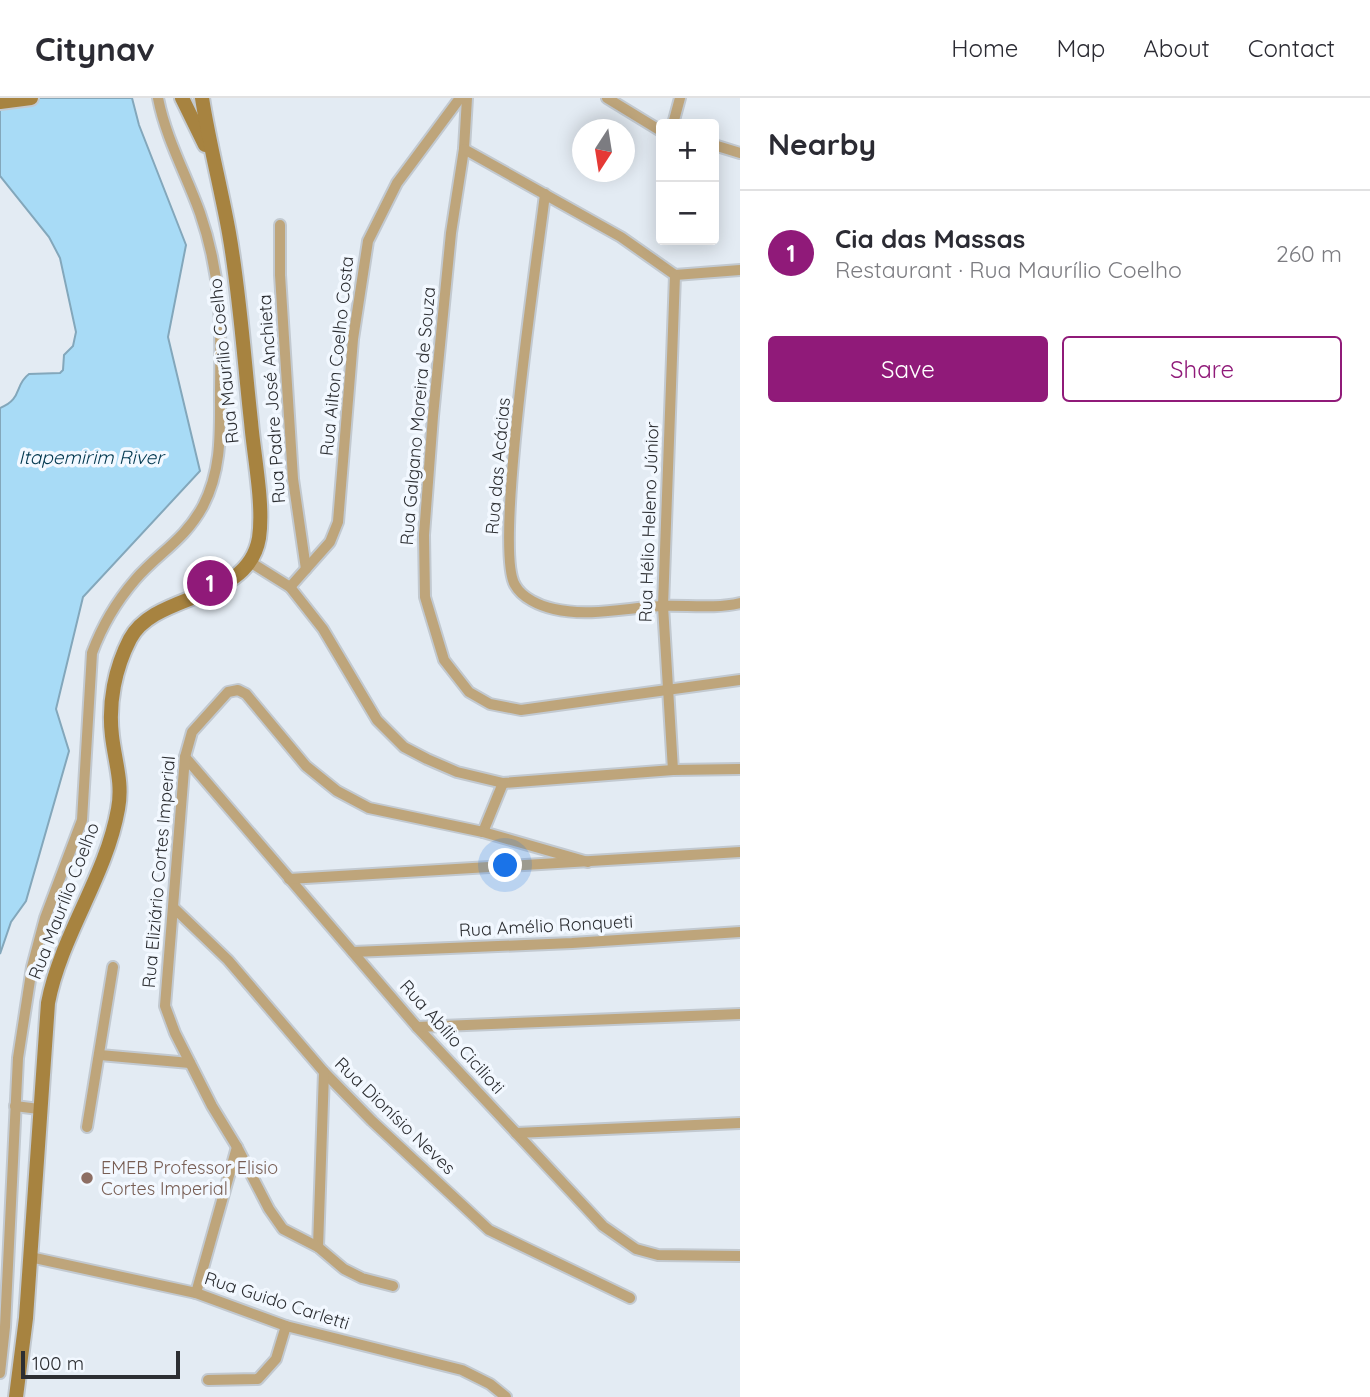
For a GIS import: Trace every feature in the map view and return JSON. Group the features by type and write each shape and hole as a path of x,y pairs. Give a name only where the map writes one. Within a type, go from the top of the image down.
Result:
{"main road":[{"path":"0,102 31,98"},
{"path":"202,98 212,158"},
{"path":"181,99 212,158"},
{"name":"Rua Maurílio Coelho","path":"16,1397 30,1257 39,1110 53,979 108,844 118,809 121,785 112,736 117,667 132,635 182,602 224,585 250,562 259,539 253,446 232,252 212,158"}],"street":[{"path":"0,1373 3,1359 18,1058 32,967 45,918 82,820 86,797 88,675 92,653 100,631 136,578 162,557 190,527 214,482 218,468 221,308 215,263 199,211 173,154 158,98"},
{"name":"Rua Ailton Coelho Costa","path":"290,587 330,542 338,522 354,327 368,241 397,183 460,98"},
{"name":"Rua Galgano Moreira de Souza","path":"467,98 464,149 451,233 424,535 425,597 444,660 469,692 490,704 521,710 740,680"},
{"path":"607,98 656,128"},
{"path":"674,119 680,98"},
{"path":"719,147 740,153"},
{"path":"464,149 621,237 675,275 740,270"},
{"name":"Rua das Acácias","path":"545,194 517,429 508,570 515,586 524,596 552,609 570,612 663,606 723,607 740,603"},
{"name":"Rua Padre José Anchieta","path":"280,225 280,275 293,479 306,569"},
{"name":"Rua Hélio Heleno Júnior","path":"673,770 666,690 663,606 675,275"},
{"path":"250,562 290,587 323,629 377,720 404,747 457,772 503,783 673,770 740,769"},
{"name":"Rua Eliziário Cortes Imperial","path":"393,1286 362,1278 344,1269 318,1247 283,1229 269,1209 190,1063 165,1006 175,909 185,757 192,732 224,695 233,689 238,690 246,694 306,766 337,791 369,808 483,832 588,862"},
{"name":"Rua Abílio Cicilioti","path":"185,757 417,1027 603,1226 636,1249 674,1258 740,1256"},
{"path":"483,832 503,783"},
{"path":"289,879 740,852"},
{"name":"Rua Dionísio Neves","path":"175,909 228,960 324,1072 372,1121 489,1230 630,1298"},
{"name":"Rua Amélio Ronqueti","path":"354,952 586,943 740,932"},
{"path":"86,1127 113,967"},
{"path":"417,1027 740,1014"},
{"path":"100,1055 190,1063"},
{"path":"318,1247 324,1072"},
{"path":"15,1106 39,1110"},
{"path":"516,1133 740,1123"},
{"path":"195,1293 237,1147"},
{"name":"Rua Guido Carletti","path":"30,1257 195,1293 286,1326 462,1370 490,1384 506,1397"},
{"path":"208,1380 258,1379 276,1359 286,1326"},
{"path":"3,1359 21,1361"}],"water":[{"name":"Itapemirim River","path":"0,98 132,98 139,125 186,245 168,337 200,471 83,597 56,709 69,751 26,901 11,922 0,954 0,408 12,400 29,374 60,373 63,370 64,355 73,346 76,332 60,258 49,237 0,176"}],"place":[{"name":"Cia das Massas","path":"210,583"},
{"name":"EMEB Professor Elisio Cortes Imperial","path":"87,1178"}]}
